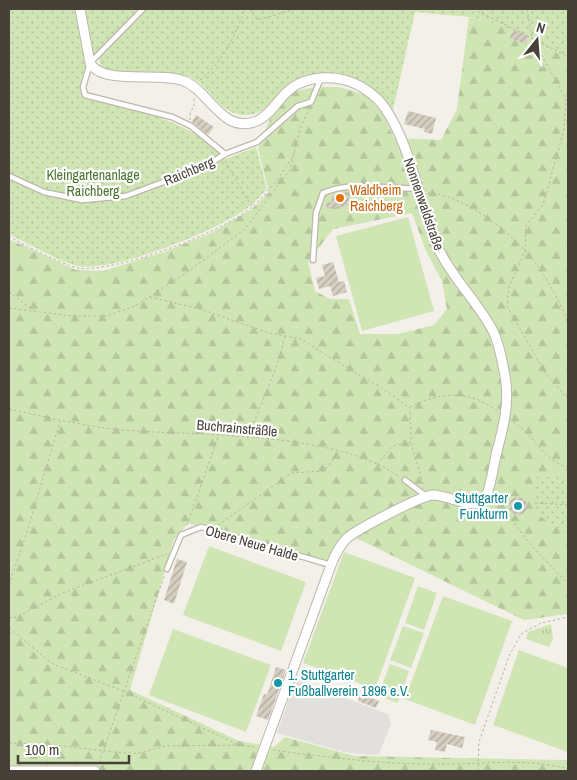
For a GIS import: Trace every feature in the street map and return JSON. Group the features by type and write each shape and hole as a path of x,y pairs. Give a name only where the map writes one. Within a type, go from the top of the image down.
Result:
{"street":[{"path":"80,9 90,63 94,69 108,76 173,78 192,85"},
{"name":"Nonnenwaldstraße","path":"192,85 221,116 230,120 248,123 263,117 295,86 321,78 347,80 377,98 400,135 438,248 493,331 499,347 505,378 506,418 485,500"},
{"path":"256,771 331,565 341,545 360,529 426,496 442,496 475,504 485,500"},
{"path":"9,771 97,768"}],"lane":[{"path":"90,63 143,9"},
{"name":"Raichberg","path":"90,63 83,87 85,95 172,117 191,126 224,155"},
{"path":"311,102 321,78"},
{"name":"Raichberg","path":"9,176 44,192 90,200 126,196 206,166 224,155 257,142 298,106 311,102"},
{"path":"313,260 316,212 323,193 334,188 355,186 419,191"},
{"path":"405,480 426,496"},
{"name":"Obere Neue Halde","path":"167,569 177,540 185,533 201,527 331,565"}],"path":[{"path":"191,126 190,113 194,106 192,85 213,70 232,44 245,9"},
{"path":"250,9 257,20 296,9"},
{"path":"473,9 568,57"},
{"path":"527,9 532,38 566,100 564,130 543,205 526,225 525,252 509,287 506,306 544,370 568,399"},
{"path":"9,308 37,313 90,318 107,316 135,306 189,271 245,229 290,170 300,129 311,102"},
{"path":"9,236 77,268 103,268 164,250 210,232 252,207 282,176 296,149"},
{"path":"224,155 252,207"},
{"path":"419,191 446,195 478,212 507,233 538,267 568,322"},
{"path":"9,292 37,313"},
{"path":"148,296 176,301 269,334 301,338 379,386 410,408"},
{"path":"248,438 278,363 285,336"},
{"path":"410,408 428,399 450,394 471,397 492,406 506,418 522,427 550,458 568,467"},
{"path":"410,408 411,442 426,496"},
{"name":"Buchrainsträßle","path":"9,409 60,421 119,430 301,443 377,464 405,480"},
{"path":"9,585 28,529 60,421"},
{"path":"185,533 218,436"},
{"path":"377,464 393,446 411,442"},
{"path":"211,529 292,473 324,471 339,452"},
{"path":"485,500 507,513 530,544 568,584"},
{"path":"535,503 568,505"},
{"path":"9,618 17,617 68,590 143,565 162,555 173,554"},
{"path":"97,768 167,569"},
{"path":"478,771 479,742 509,656 521,634 541,623 568,617"},
{"path":"9,628 53,664 123,691 240,745"},
{"path":"9,743 64,746 123,753 139,753 166,746 240,745 382,764 537,763 568,769"}],"green space":[{"name":"Kleingartenanlage Raichberg","path":"9,9 568,9 568,58 501,25 469,17 415,12 393,110 376,91 361,81 331,74 310,76 292,83 266,107 254,114 247,115 230,112 195,80 185,76 162,72 112,71 101,68 99,58 87,63 81,85 82,94 85,99 141,111 179,125 212,146 226,159 256,147 267,189 251,205 237,215 193,237 116,263 78,266 53,257 9,234"},
{"path":"469,17 501,25 568,58 568,478 537,477 568,536 568,614 524,620 356,538 347,544 324,567 188,523 174,540 130,690 239,741 274,747 285,737 354,756 568,760 568,771 9,771 9,239 76,270 103,271 164,252 211,233 252,209 269,192 258,149 271,116 278,105 296,91 315,87 339,87 366,95 383,114 394,138 441,140 457,109","holes":["412,213 426,251 442,281 447,309 434,325 398,334 360,334 349,299 330,299 315,291 308,262 333,229"]},
{"path":"408,217 434,311 362,331 336,236"},
{"path":"537,476 568,478 568,536 532,510"},
{"path":"209,546 306,582 281,651 183,615"},
{"path":"344,552 415,578 375,689 303,663"},
{"path":"418,586 437,593 424,630 405,623"},
{"path":"443,596 512,621 475,725 405,699"},
{"path":"551,624 553,639 549,647 526,639 528,632"},
{"path":"403,626 424,633 411,668 390,660"},
{"path":"173,629 271,665 246,732 149,695"},
{"path":"519,650 568,668 568,752 493,725"},
{"path":"390,664 409,671 398,703 378,696"}],"shaded area":[{"path":"296,679 388,714 391,724 379,754 369,755 344,752 277,733"}],"building":[{"path":"513,30 529,36 525,44 510,38"},
{"path":"408,111 436,118 432,134 424,132 425,129 404,124"},
{"path":"196,115 214,127 208,135 192,122"},
{"name":"Waldheim Raichberg","path":"347,191 350,205 327,209 326,203 332,202 331,195"},
{"path":"333,262 339,282 344,281 347,292 333,296 330,286 319,289 316,278 325,276 322,265"},
{"name":"Stuttgarter Funkturm","path":"518,497 524,500 527,506 524,512 518,515 512,512 509,506 512,500"},
{"path":"177,559 187,562 174,604 164,600"},
{"name":"1. Stuttgarter Fußballverein 1896 e.V.","path":"276,667 286,670 268,720 256,716 264,694 267,695"},
{"path":"360,694 379,701 376,708 358,701"},
{"path":"431,730 465,737 462,748 447,744 445,752 435,750 437,742 428,740"}],"place":[{"name":"Waldheim Raichberg","path":"340,198"},
{"name":"Stuttgarter Funkturm","path":"518,506"},
{"name":"1. Stuttgarter Fußballverein 1896 e.V.","path":"278,683"}]}
